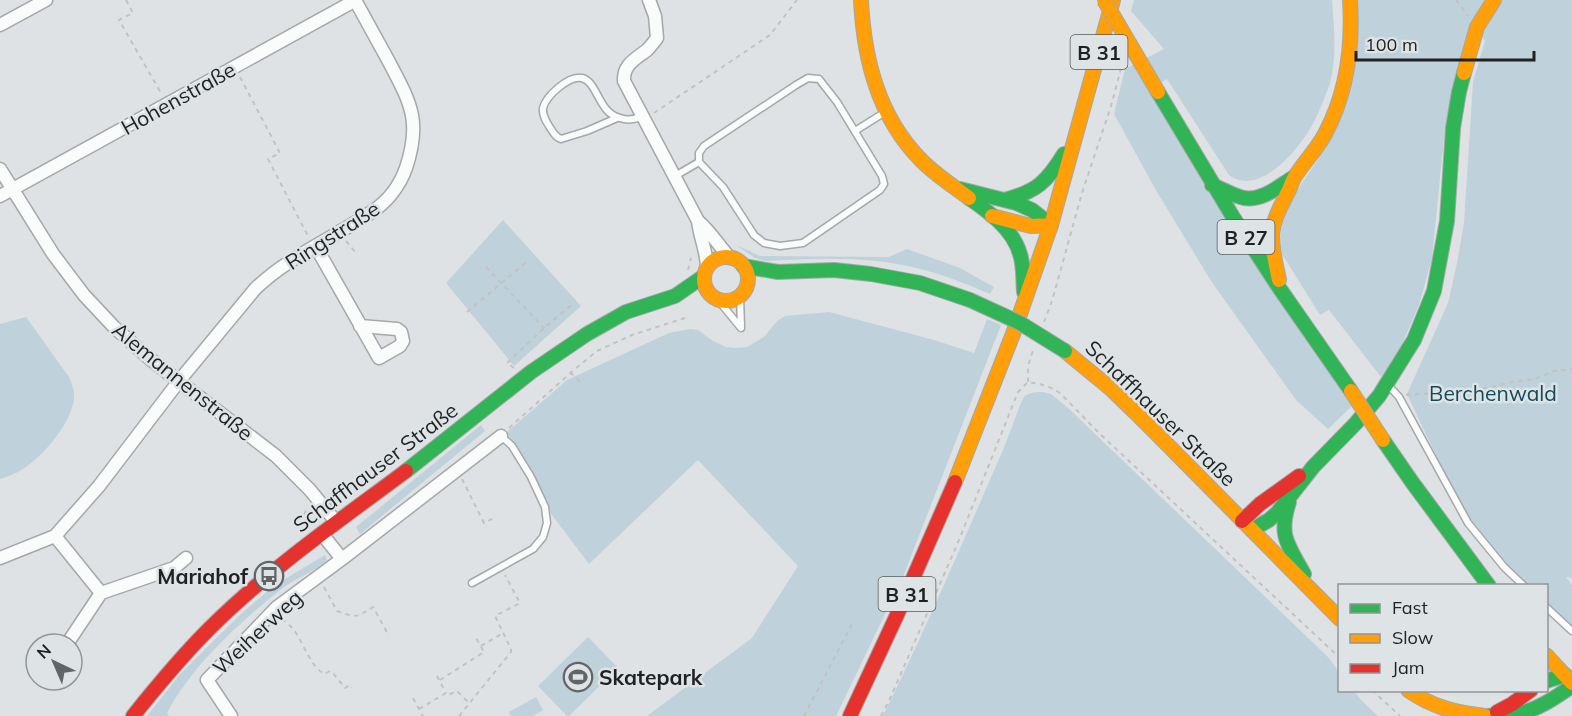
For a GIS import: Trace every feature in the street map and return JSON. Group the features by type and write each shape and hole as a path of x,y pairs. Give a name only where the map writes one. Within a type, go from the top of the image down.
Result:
{"main road":[{"path":"861,0 866,58 885,112 900,135 921,159 1009,232 1018,247 1022,264 1025,304"},
{"name":"B 27","path":"1104,0 1212,185 1280,289 1412,482 1489,584"},
{"name":"B 31","path":"850,716 892,628 951,491 1025,304 1051,225 1113,0"},
{"path":"1280,289 1272,232 1275,216 1294,177 1327,130 1340,98 1346,80 1351,46 1350,0"},
{"path":"1247,525 1269,520 1290,498 1313,467 1356,423 1387,385 1414,340 1434,291 1447,221 1453,128 1459,92 1477,27 1494,0"},
{"path":"1004,200 1023,195 1043,184 1078,131"},
{"path":"1212,185 1238,196 1252,198 1265,194 1294,177"},
{"path":"956,188 1004,200 1032,210 1051,225"},
{"path":"992,216 1031,226 1051,225"},
{"path":"730,258 743,266 747,276 743,291 730,301 714,298 706,288 705,272 711,263 730,258"},
{"name":"Schaffhauser Straße","path":"743,266 778,272 834,270 920,283 970,300 1020,323 1065,351 1110,388 1338,618"},
{"name":"Schaffhauser Straße","path":"133,716 169,672 209,629 269,576 356,507 425,457 531,372 586,334 626,312 675,296 705,272"},
{"name":"Schaffhauser Straße","path":"743,291 778,272"},
{"name":"Schaffhauser Straße","path":"675,296 714,298"},
{"path":"1247,525 1260,504 1313,467"},
{"path":"1290,498 1283,518 1284,539 1315,594"},
{"path":"1548,657 1570,682"},
{"path":"1548,681 1570,682"},
{"path":"1411,692 1430,705 1444,710 1487,716 1527,711 1539,706 1570,682"},
{"path":"1487,716 1520,695"}],"street":[{"path":"0,26 46,0"},
{"name":"Hohenstraße","path":"0,196 355,0"},
{"name":"Ringstraße","path":"55,536 99,486 179,381 255,290 287,263 316,247 383,203 404,174 413,142 412,112 405,90 355,0"},
{"path":"649,0 655,16 657,38 648,49 629,64 623,74 626,87 698,221 730,258"},
{"name":"Alemannenstraße","path":"0,169 53,254 84,295 114,327 150,360 276,456 310,490 337,523"},
{"path":"698,221 707,257 705,272"},
{"path":"316,247 360,326"},
{"name":"Weiherweg","path":"231,716 207,680 273,611 501,436"},
{"path":"322,534 342,559"},
{"path":"0,558 55,536 101,593"},
{"path":"75,632 101,593 174,568 186,558"}],"lane":[{"path":"616,118 561,139 556,137 548,125 543,115 543,108 553,92 568,81 583,78 590,84 610,114 616,118 629,120 643,118"},
{"path":"808,78 819,79 855,131 882,176 884,184 880,190 803,243 780,246 764,243 754,235 723,187 699,162 699,153 704,146 808,78"},
{"path":"855,131 885,112"},
{"path":"674,177 699,162"},
{"path":"714,298 741,328 743,291"},
{"path":"1387,385 1399,397 1468,523 1504,567 1523,584"},
{"path":"472,583 533,549 543,537 547,523 545,507 531,477 512,446 501,436"},
{"path":"1548,609 1572,631"}],"path":[{"path":"126,0 132,13 119,20 167,104"},
{"path":"643,118 770,35 798,0"},
{"path":"1456,0 1477,27"},
{"path":"1041,328 1052,301 1082,193 1111,106 1122,62 1132,57"},
{"path":"234,66 280,153 268,159 310,241 316,247"},
{"path":"467,312 529,260"},
{"path":"486,267 544,328"},
{"path":"507,363 574,303"},
{"path":"501,436 570,372 597,351 632,335 685,318"},
{"path":"881,716 959,540 1018,392 1028,382 1028,366 1035,343"},
{"path":"1405,395 1435,393 1444,400 1467,392 1535,379 1554,371 1572,369"},
{"path":"570,372 581,383"},
{"path":"1028,382 1042,384 1060,393 1099,433 1338,656"},
{"path":"457,470 484,523 494,518"},
{"path":"459,716 511,652 495,616 520,603 501,567"},
{"path":"319,577 337,611 354,617 373,607"},
{"path":"371,602 389,636"},
{"path":"273,611 290,626 310,660 321,673 330,671 345,688 350,685 351,688"},
{"path":"804,716 854,620"},
{"path":"481,646 503,633"},
{"path":"440,680 484,652 475,636"},
{"path":"437,676 446,693"},
{"path":"419,708 446,693 448,695 457,691 468,703"},
{"path":"1374,692 1400,716"},
{"path":"413,698 423,716"}],"green space":[{"path":"1134,0 1332,0 1334,63 1325,96 1314,123 1300,143 1273,171 1262,177 1251,181 1240,180 1229,175 1167,79 1148,90 1352,406 1328,429 1296,400 1211,281 1157,192 1114,114 1125,69 1164,49 1131,11"},
{"name":"Berchenwald","path":"1358,0 1572,0 1572,578 1566,577 1572,585 1572,631 1548,608 1548,584 1523,584 1468,523 1407,394 1448,303 1464,223 1473,82 1485,41 1471,20 1445,128 1432,258 1419,305 1400,349 1381,377 1329,310 1320,315 1282,254 1280,239 1283,211 1319,158"},
{"path":"503,220 581,306 514,366 446,283"},
{"path":"736,245 760,256 889,257 907,249 960,268 994,287 990,294 933,272 886,262 826,259 767,261 755,258"},
{"path":"829,312 974,353 987,319 1001,325 903,577 836,716 647,716 752,638 798,566 698,460 589,564 552,515 507,432 567,380 669,333 690,329 698,330 726,347 747,347 764,337 777,321 785,316"},
{"path":"26,317 69,377 74,390 74,399 67,420 45,450 18,472 0,479 0,324"},
{"path":"1034,392 1051,394 1067,407 1328,657 1338,671 1338,692 1355,692 1378,716 883,716 1005,446 1023,399"},
{"path":"481,425 485,431 360,534 356,527"},
{"path":"325,555 327,560 284,587 219,644 177,695 167,713 169,716 147,716 181,673 243,612 275,585"},
{"name":"Skatepark","path":"588,637 618,668 567,716 538,686"},
{"path":"536,697 543,710 533,716 511,716 509,712"}],"traffic: fast":[{"path":"1252,530 1277,513 1313,467 1356,423 1379,396 1414,340 1434,291 1447,221 1453,128 1464,73"},
{"path":"1158,92 1233,217 1351,391"},
{"path":"1004,200 1040,184 1052,172 1064,154"},
{"path":"1212,185 1236,196 1251,198 1271,192 1294,177"},
{"path":"960,189 1016,203 1032,210 1051,225"},
{"path":"969,198 992,215 1017,245 1023,268 1024,292"},
{"path":"743,266 778,272 834,270 871,274 920,283 970,300"},
{"path":"406,471 531,372 587,334 626,312 675,296 704,276"},
{"path":"970,300 1020,323 1065,351"},
{"path":"1383,440 1488,584"},
{"path":"1289,502 1284,524 1286,540 1304,574"},
{"path":"1548,680 1565,675"},
{"path":"1485,716 1511,715 1530,710 1572,686"}],"traffic: slow":[{"path":"861,0 870,65 876,86 894,126 922,161 969,198"},
{"path":"1104,0 1158,92"},
{"path":"1051,225 1113,0"},
{"path":"1279,280 1272,235 1274,224 1293,179 1322,139 1339,102 1349,52 1350,0"},
{"path":"1464,73 1477,27 1494,0"},
{"path":"992,216 1031,226 1051,225"},
{"path":"955,482 1013,334 1051,225"},
{"path":"726,257 741,264 748,279 741,294 726,301 711,294 704,279 711,264 726,257"},
{"path":"1065,351 1110,388 1146,423 1338,617"},
{"path":"1351,391 1383,440"},
{"path":"1548,657 1572,683"},
{"path":"1411,692 1426,701 1445,708 1485,716"}],"traffic: jam":[{"path":"133,716 189,650 255,586 406,471"},
{"path":"1242,521 1260,504 1299,476"},
{"path":"850,716 955,482"},
{"path":"1497,712 1528,692"}],"place":[{"name":"Mariahof","path":"269,576"},
{"name":"Skatepark","path":"578,677"}]}
